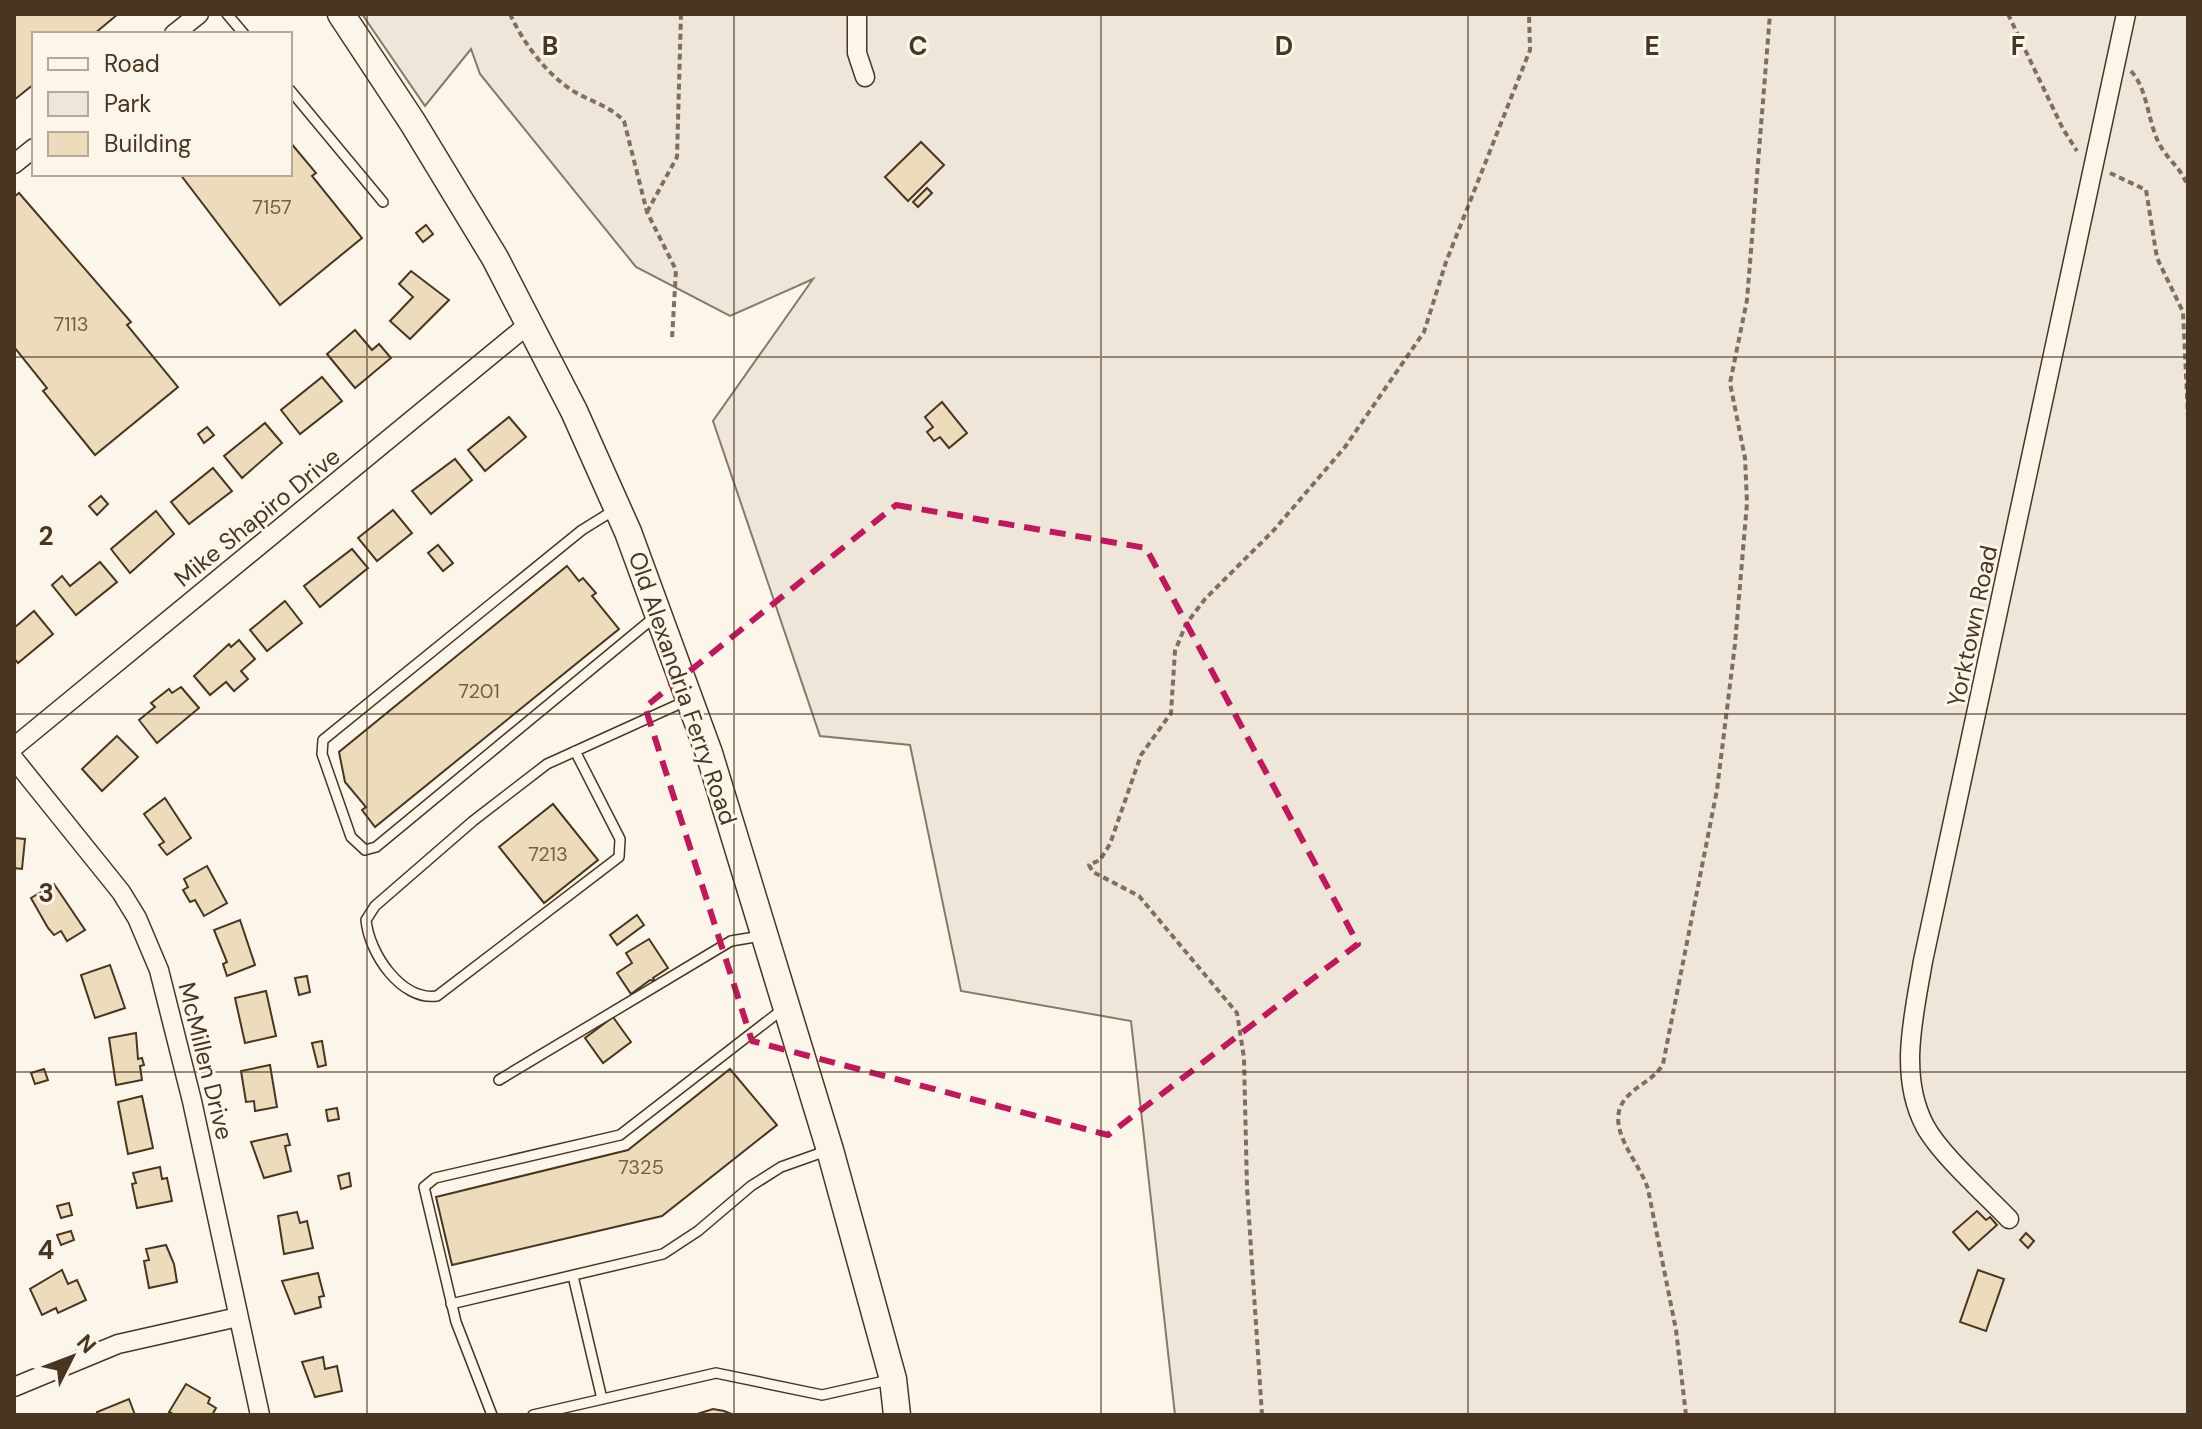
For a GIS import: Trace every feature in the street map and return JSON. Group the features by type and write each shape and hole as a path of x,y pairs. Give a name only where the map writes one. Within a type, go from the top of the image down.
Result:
{"main road":[{"name":"Old Alexandria Ferry Road","path":"341,14 413,123 530,323 618,508 660,613 691,699 830,1150 893,1379 897,1415"}],"street":[{"path":"176,32 199,14"},
{"path":"857,14 857,53 865,77"},
{"name":"Yorktown Road","path":"2009,1219 1925,1127 1912,1081 1909,1047 1923,961 2126,14"},
{"path":"14,164 32,150"},
{"name":"Mike Shapiro Drive","path":"14,747 530,323"},
{"name":"McMillen Drive","path":"14,759 108,873 148,943 169,1003 260,1415"},
{"path":"14,1387 118,1344 238,1317"}],"lane":[{"path":"227,14 242,32"},
{"path":"292,92 383,202"},
{"path":"618,508 582,530 323,740 322,754 351,837 365,850 376,847 660,613"},
{"path":"575,751 622,848 619,857 437,996 423,998 409,993 368,937 366,920 375,906 473,821 547,764 575,751 691,699"},
{"path":"499,1080 731,941 763,935"},
{"path":"492,1415 451,1304 424,1194 429,1182 620,1135 787,1006"},
{"path":"451,1304 663,1254 781,1167 830,1150"},
{"path":"573,1276 602,1399"},
{"path":"533,1415 716,1373 822,1395 893,1379"}],"path":[{"path":"510,14 525,41 559,79 576,92 615,112 624,121 647,212 676,270 672,339"},
{"path":"647,212 677,157 681,14"},
{"path":"1262,1415 1247,1188 1243,1044 1237,1013 1139,896 1093,872 1089,865 1100,860 1110,844 1141,755 1171,713 1175,651 1186,624 1205,599 1274,530 1345,447 1424,332 1446,262 1530,50 1529,14"},
{"path":"1686,1415 1676,1330 1648,1189 1643,1172 1624,1143 1618,1120 1625,1099 1656,1076 1663,1064 1724,745 1747,503 1745,458 1730,383 1747,300 1770,14"},
{"path":"2008,14 2063,129 2084,161 2146,190 2157,258 2183,312 2188,416"},
{"path":"2119,47 2140,81 2147,112 2162,149 2176,163 2188,188"}],"highlighted area":[{"path":"896,505 1146,548 1358,944 1108,1135 752,1041 645,707"}],"green space":[{"path":"362,14 2188,14 2188,1415 1175,1415 1131,1021 961,991 910,745 820,736 713,421 813,279 730,316 636,267 480,74 471,49 425,106"}],"building":[{"path":"14,14 118,14 96,32 32,32 32,86 14,100"},
{"path":"921,142 944,165 908,201 885,177"},
{"path":"292,144 316,173 312,176 362,238 280,305 182,176 292,176"},
{"path":"927,188 932,193 918,207 913,202"},
{"path":"19,193 131,322 127,325 178,387 95,455 43,391 47,388 14,347 14,197"},
{"path":"426,225 433,234 423,242 416,233"},
{"path":"411,271 449,300 410,339 390,321 413,297 399,284"},
{"path":"355,330 372,350 379,344 391,358 355,388 327,354"},
{"path":"322,377 342,401 300,434 281,410"},
{"path":"942,402 967,433 949,448 940,437 934,441 927,432 933,427 925,417"},
{"path":"509,417 526,437 485,471 468,450"},
{"path":"265,423 282,443 242,478 224,456"},
{"path":"207,427 214,435 204,443 198,434"},
{"path":"455,459 472,480 431,514 412,491"},
{"path":"213,468 232,491 189,524 171,502"},
{"path":"101,496 108,504 97,515 89,506"},
{"path":"393,510 412,533 377,561 358,538"},
{"path":"156,511 174,534 130,573 111,549"},
{"path":"438,545 453,563 443,571 428,553"},
{"path":"352,549 368,568 320,607 304,586"},
{"path":"100,562 117,582 76,615 52,585 62,576 70,586"},
{"path":"567,566 579,581 583,578 596,593 592,596 619,629 375,827 362,810 366,807 345,782 339,752"},
{"path":"285,601 302,623 267,651 250,630"},
{"path":"34,611 53,634 18,663 14,658 14,628"},
{"path":"239,640 255,659 241,671 248,679 234,691 226,682 210,695 194,676 229,644 231,647"},
{"path":"181,687 199,708 157,743 139,720 155,707 151,703 169,689 172,693"},
{"path":"117,736 138,757 102,791 82,769"},
{"path":"165,798 191,838 167,855 159,845 164,842 144,814"},
{"path":"553,804 598,860 544,903 499,847"},
{"path":"14,838 25,839 22,869 14,868"},
{"path":"207,866 227,903 204,916 195,900 190,902 183,890 188,887 184,879"},
{"path":"54,884 85,930 67,941 61,931 54,935 48,928 31,898"},
{"path":"637,915 644,925 617,945 610,935"},
{"path":"240,920 255,965 227,976 223,964 227,962 214,930"},
{"path":"649,939 668,968 653,978 655,981 650,980 631,994 617,973 632,963 626,953"},
{"path":"110,965 125,1008 95,1018 81,975"},
{"path":"307,976 310,992 299,995 295,978"},
{"path":"266,991 276,1036 245,1043 235,998"},
{"path":"613,1017 631,1042 603,1063 585,1038"},
{"path":"136,1033 138,1059 142,1058 144,1065 140,1066 142,1080 116,1085 109,1038"},
{"path":"322,1041 326,1065 318,1067 312,1043"},
{"path":"270,1065 277,1107 255,1111 254,1101 246,1102 241,1071"},
{"path":"44,1069 48,1080 35,1084 31,1073"},
{"path":"730,1069 777,1125 662,1216 452,1265 436,1197 628,1150"},
{"path":"142,1096 153,1148 128,1154 118,1102"},
{"path":"337,1108 339,1119 328,1121 326,1110"},
{"path":"287,1134 290,1145 285,1146 291,1171 264,1178 251,1142"},
{"path":"160,1167 162,1179 167,1178 172,1201 137,1208 133,1173"},
{"path":"349,1173 351,1186 341,1189 338,1176"},
{"path":"69,1203 72,1215 61,1218 57,1206"},
{"path":"1977,1211 1986,1220 1990,1217 1997,1225 1969,1250 1953,1232"},
{"path":"297,1212 300,1223 307,1221 313,1248 284,1254 278,1216"},
{"path":"71,1231 74,1240 61,1245 57,1235"},
{"path":"2026,1233 2034,1241 2028,1248 2020,1240"},
{"path":"166,1245 177,1282 149,1288 144,1261 149,1260 146,1249"},
{"path":"62,1270 68,1284 77,1280 86,1300 58,1313 56,1308 42,1315 30,1289"},
{"path":"1978,1270 2004,1279 1986,1331 1960,1322"},
{"path":"318,1273 324,1296 319,1297 321,1307 295,1314 282,1281"},
{"path":"323,1357 325,1369 337,1366 342,1391 315,1397 302,1362"},
{"path":"186,1384 210,1398 208,1403 216,1408 212,1415 175,1415 169,1412"},
{"path":"129,1399 135,1415 98,1415 97,1412"},
{"path":"713,1409 724,1411 734,1415 694,1415"}]}
